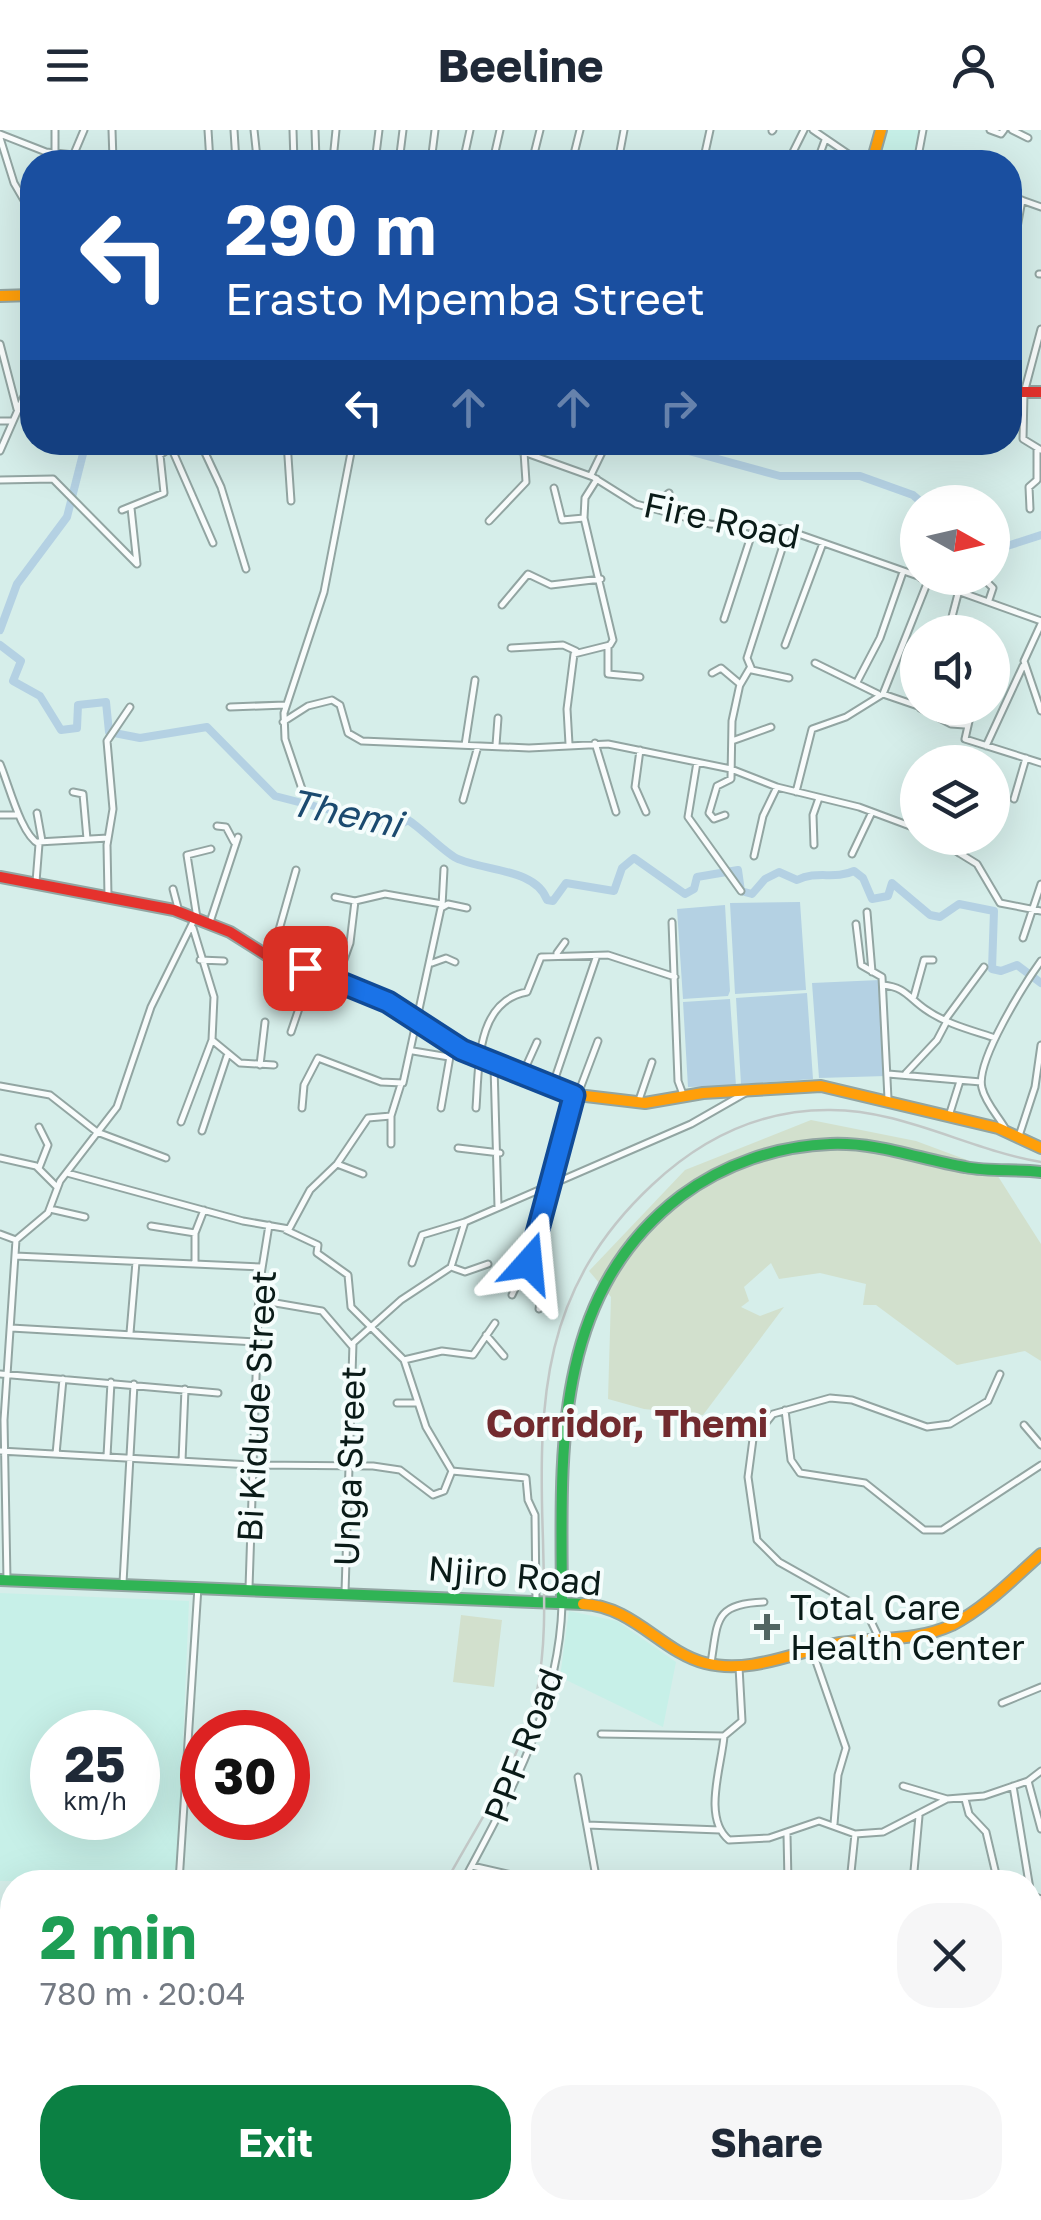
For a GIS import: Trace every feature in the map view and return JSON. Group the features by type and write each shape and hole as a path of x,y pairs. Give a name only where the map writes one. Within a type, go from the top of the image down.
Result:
{"street":[{"path":"813,130 841,150"},
{"path":"990,130 1001,134 1004,130"},
{"path":"1012,130 1028,138"},
{"path":"0,136 38,150"},
{"path":"0,136 20,193"},
{"path":"821,150 825,140"},
{"path":"1022,200 1041,207"},
{"path":"1030,509 1029,487 1036,480 1039,449 1022,437 1024,393 1041,328"},
{"path":"0,344 17,410"},
{"path":"1024,393 1041,392"},
{"path":"0,451 20,404"},
{"path":"0,421 12,422"},
{"path":"122,510 164,493 160,458 163,455"},
{"path":"174,455 213,543"},
{"path":"206,455 221,487 246,569"},
{"path":"289,455 292,501"},
{"path":"303,792 283,722 324,592 350,455"},
{"path":"489,521 526,482 524,455"},
{"name":"Fire Road","path":"532,455 594,478 628,501 710,524 788,530 900,571"},
{"path":"603,455 586,498 584,518 613,636 608,646 608,674 640,677"},
{"path":"0,480 53,479 137,564 131,508"},
{"path":"554,488 562,520 584,518"},
{"path":"651,508 668,493"},
{"path":"724,619 754,527"},
{"path":"725,815 714,819 708,814 714,790 730,781 740,685 750,668 749,649 788,530"},
{"path":"785,644 823,543"},
{"path":"502,605 528,574 551,586 601,579"},
{"path":"857,682 880,638 900,581"},
{"path":"796,792 812,729 846,717 881,694 916,595"},
{"name":"Fire Road","path":"974,595 1041,623"},
{"path":"989,600 990,595"},
{"path":"986,745 1041,623"},
{"path":"511,648 563,645 576,652 608,646"},
{"path":"569,744 568,689 576,652"},
{"path":"815,663 834,676 900,700"},
{"path":"1024,663 1041,711"},
{"path":"712,674 721,668 740,685"},
{"path":"750,668 789,678"},
{"path":"465,745 475,680"},
{"path":"283,722 308,706 332,700 340,704 354,738 478,746 594,743 640,750 732,769 777,787 900,822"},
{"path":"230,707 286,704"},
{"path":"108,896 108,838 113,809 107,742 130,708"},
{"path":"496,746 498,718"},
{"path":"966,725 965,739 983,745"},
{"path":"732,741 771,727"},
{"path":"594,743 616,812"},
{"path":"463,800 478,746"},
{"path":"640,750 635,787 646,812"},
{"path":"1010,753 1041,763"},
{"path":"1014,798 1026,758"},
{"path":"697,762 688,817 741,890"},
{"path":"0,764 30,840 108,838"},
{"path":"754,856 763,816 777,787"},
{"path":"73,792 83,794 88,839"},
{"path":"814,846 813,815 818,798"},
{"path":"852,854 872,812"},
{"path":"36,884 40,842 37,813"},
{"path":"0,815 18,814"},
{"path":"217,826 226,826 235,845"},
{"path":"3,1580 4,1374 16,1240 50,1209 57,1187 117,1107 151,1006 238,837"},
{"path":"181,1122 212,1040 214,997 200,960 187,854 211,848"},
{"path":"963,855 976,864 998,900 1013,909 1037,911"},
{"path":"391,1144 391,1116 413,1052 432,963 429,952 442,906 444,869"},
{"path":"271,958 296,870"},
{"path":"0,877 108,896 234,935 271,958 337,979 418,1021 451,1051"},
{"path":"1023,938 1037,911 1041,884"},
{"path":"173,889 175,905 195,921"},
{"path":"334,896 354,902 385,894 467,908"},
{"path":"337,979 350,943 354,902"},
{"path":"867,912 872,972"},
{"path":"672,922 678,1082 684,1097"},
{"path":"856,924 861,965 881,976 883,985 888,1099"},
{"path":"557,953 564,942"},
{"path":"476,1108 485,1030 492,1012 512,994 527,992 540,957 557,953 622,958 675,977"},
{"path":"552,1087 597,956"},
{"path":"432,963 446,958 455,962"},
{"path":"200,960 224,961"},
{"path":"914,996 924,960 932,960"},
{"path":"1007,1131 981,1082 996,1038 1041,962"},
{"path":"906,1074 937,1040 984,967"},
{"path":"291,1032 312,970"},
{"path":"883,985 914,996 922,1008 946,1021 996,1038"},
{"path":"260,1065 264,1022"},
{"path":"212,1040 227,1056 274,1065"},
{"path":"512,1296 529,1263 575,1096 598,1041"},
{"path":"523,1072 537,1042"},
{"path":"1019,1136 1041,1045"},
{"path":"441,1108 451,1051"},
{"path":"413,1052 451,1051 483,1057 575,1096 638,1103 804,1085 888,1099 1007,1131 1041,1148"},
{"path":"202,1131 227,1056"},
{"path":"302,1108 304,1085 318,1058 381,1082 401,1084"},
{"path":"495,1061 493,1097 500,1153 498,1208"},
{"path":"638,1103 652,1062"},
{"path":"888,1074 981,1082"},
{"path":"949,1116 960,1080"},
{"path":"0,1086 50,1095 98,1132 166,1158"},
{"path":"412,1263 422,1236 465,1222 691,1124 747,1092"},
{"path":"285,1229 292,1228 310,1190 336,1164 370,1116 391,1116"},
{"path":"39,1126 48,1145 39,1168"},
{"path":"562,1602 564,1456 579,1346 598,1289 617,1256 658,1211 742,1161 816,1145 881,1145 958,1166 1041,1172"},
{"path":"458,1148 500,1153"},
{"path":"0,1158 39,1168 57,1187"},
{"path":"336,1164 363,1174"},
{"path":"67,1173 285,1229 318,1245 318,1254 345,1271 351,1307 404,1360 426,1427 452,1471"},
{"path":"50,1209 85,1217"},
{"path":"195,1262 195,1233 204,1210"},
{"path":"465,1222 451,1267 466,1272 488,1264"},
{"name":"Bi Kidude Street","path":"249,1588 258,1300 269,1225"},
{"path":"150,1226 195,1233"},
{"path":"0,1234 16,1240"},
{"path":"14,1256 261,1267"},
{"path":"130,1333 136,1262"},
{"path":"529,1263 542,1291 540,1309"},
{"name":"Unga Street","path":"345,1592 352,1346 400,1300 451,1267"},
{"path":"258,1300 322,1311 352,1346"},
{"path":"404,1360 442,1351 473,1355 494,1323"},
{"path":"11,1328 256,1342"},
{"path":"486,1335 504,1356"},
{"path":"4,1374 218,1393"},
{"path":"880,1640 866,1611 779,1562 757,1540 748,1456 762,1424 785,1408 839,1397 938,1427 978,1410 988,1400 1000,1374"},
{"path":"56,1454 63,1379"},
{"path":"108,1456 111,1382"},
{"path":"123,1584 134,1384"},
{"path":"182,1461 186,1389"},
{"path":"397,1403 418,1403"},
{"path":"785,1408 791,1460 800,1473 864,1483 924,1530 942,1530 1041,1465"},
{"path":"1024,1425 1041,1445"},
{"path":"2,1451 398,1469 433,1495 444,1490 452,1471"},
{"path":"452,1471 528,1479 528,1499 536,1516 536,1600"},
{"name":"Njiro Road","path":"3,1580 562,1602 610,1608 680,1651 711,1664 738,1667 947,1627 972,1614 1041,1554"},
{"path":"180,1870 198,1586"},
{"name":"PPF Road","path":"470,1870 518,1778 548,1696 562,1602"},
{"path":"711,1664 721,1614 736,1603 764,1602"},
{"path":"812,1650 846,1748 838,1775 834,1824"},
{"path":"601,1734 724,1736 742,1721 738,1667"},
{"path":"1002,1704 1041,1686"},
{"path":"720,1830 716,1790 724,1736"},
{"path":"903,1786 965,1800 1028,1781 1041,1771"},
{"path":"578,1777 595,1870"},
{"path":"1028,1781 1041,1830"},
{"path":"1013,1786 1027,1870"},
{"path":"586,1826 720,1830 734,1842 787,1834 811,1822 834,1824 856,1834 883,1832 947,1799"},
{"path":"965,1800 970,1814 987,1834 994,1870"},
{"path":"915,1870 920,1814"},
{"path":"787,1834 788,1870"},
{"path":"852,1870 856,1834"},
{"path":"472,1866 492,1870"}],"shaded area":[{"path":"883,130 921,130 918,150 877,150"},
{"path":"811,1120 916,1141 994,1170 1041,1244 1041,1361 1025,1351 957,1365 876,1305 863,1305 866,1284 820,1273 779,1279 771,1263 744,1287 749,1301 741,1307 760,1316 784,1307 703,1415 644,1409 608,1399 611,1297 589,1271 685,1170"},
{"path":"0,1593 189,1601 184,1710 180,1710 178,1870 0,1870"},
{"path":"569,1611 617,1621 676,1662 663,1727 560,1677"},
{"path":"461,1615 502,1620 494,1687 453,1682"}],"water":[{"path":"800,902 806,990 735,994 730,903"},
{"path":"725,905 728,996 683,999 677,909"},
{"path":"880,980 886,1076 819,1078 812,983"},
{"path":"807,993 813,1079 741,1084 736,998"},
{"path":"730,999 736,1086 688,1087 683,1002"}],"waterway":[{"path":"0,630 17,584 67,517 83,455"},
{"path":"703,455 780,476 860,476 900,490"},
{"path":"1010,545 1041,535"},
{"name":"Themi","path":"0,645 21,661 13,681 40,696 61,730 77,728 78,705 106,702 109,732 140,738 207,727 275,796 396,827 408,820 456,858 520,876 532,882 547,900 553,901 566,883 614,891 622,868 634,858 685,894 694,889 697,877 738,870 741,891 752,894 765,879 779,872 797,880 854,871 863,878 872,899 888,896 892,883 930,915 940,917 959,904 994,911 992,969 1001,971 1017,965 1041,983"}],"railway":[{"path":"453,1870 510,1766 537,1691 544,1635 542,1439 546,1392 554,1348 568,1305 588,1264 616,1224 652,1185 711,1141 755,1122 803,1111 855,1111 882,1116 1041,1162"}],"traffic: fast":[{"path":"562,1602 565,1435 572,1381 586,1329 607,1280 639,1236 681,1196 752,1159 790,1148 830,1144 882,1148 974,1169 1041,1172"},
{"path":"0,1580 583,1604"}],"traffic: slow":[{"path":"875,150 881,130"},
{"path":"0,296 20,295"},
{"path":"342,983 373,994 461,1050 569,1094 645,1103 703,1093 821,1086 998,1128 1041,1148"},
{"path":"583,1604 617,1613 689,1657 705,1663 739,1666 840,1643 910,1637 952,1625 998,1593 1041,1554"}],"traffic: jam":[{"path":"1022,392 1041,392"},
{"path":"0,877 174,910 230,932 271,958 342,983"}],"place":[{"name":"Total Care Health Center","path":"767,1627"}],"district":[{"name":"Corridor, Themi","path":"627,1422"}],"route":[{"path":"305,968 388,1002 462,1050 574,1095 542,1227 529,1263"}]}
